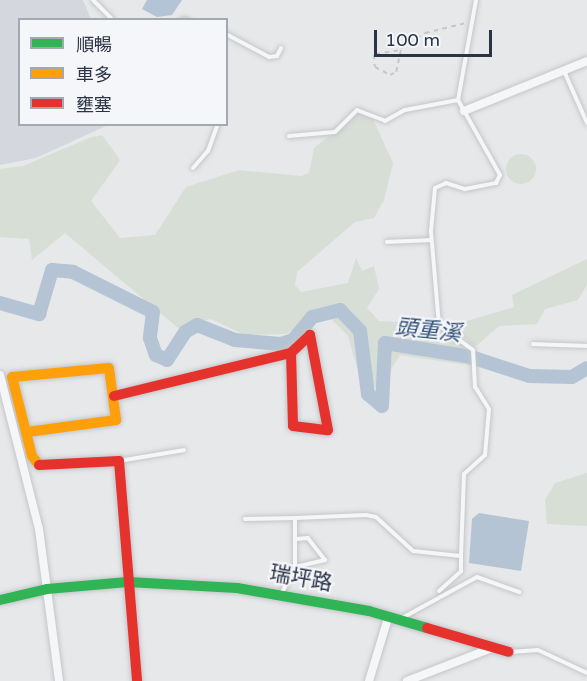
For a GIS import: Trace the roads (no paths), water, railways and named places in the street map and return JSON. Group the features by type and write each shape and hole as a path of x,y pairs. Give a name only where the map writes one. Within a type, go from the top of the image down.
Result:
{"street":[{"path":"464,111 587,61"},
{"path":"114,396 291,353 310,335 328,430 293,426 291,353"},
{"path":"27,432 111,423 114,396 109,368 12,377 27,432 36,465 119,461 137,681"},
{"path":"0,375 39,529 59,681"},
{"name":"瑞坪路","path":"0,600 47,589 128,582 281,595 394,619 509,652"},
{"path":"369,681 394,619"},
{"path":"407,681 494,647"}],"lane":[{"path":"93,0 111,18"},
{"path":"435,595 461,571 464,474 485,455 489,408 475,387 472,350 439,326 430,240 435,188 446,183 465,189 495,183 500,175 458,100 475,21 476,0"},
{"path":"228,35 269,57 277,56 281,48"},
{"path":"563,71 587,123"},
{"path":"289,136 335,132 357,110 385,121 405,110 458,100"},
{"path":"193,168 208,151 217,126"},
{"path":"387,242 430,240"},
{"path":"533,344 587,346"},
{"path":"119,461 184,450"},
{"path":"245,519 366,515 376,517 413,551 461,556"},
{"path":"281,595 295,567 295,518"},
{"path":"295,567 325,561 308,538 296,539"},
{"path":"394,619 435,595 481,576 519,592"},
{"name":"瑞坪路","path":"509,652 538,650 587,673"}],"water":[{"path":"147,0 182,0 172,15 157,17 142,9"},
{"path":"479,513 529,521 521,571 469,563 472,519"}],"waterway":[{"name":"頭重溪","path":"0,303 39,314 52,270 73,272 153,312 150,338 156,355 167,360 185,332 197,325 235,340 281,344 293,340 312,317 340,310 360,331 368,394 382,406 385,343 471,357 529,376 572,377 587,368"}]}
